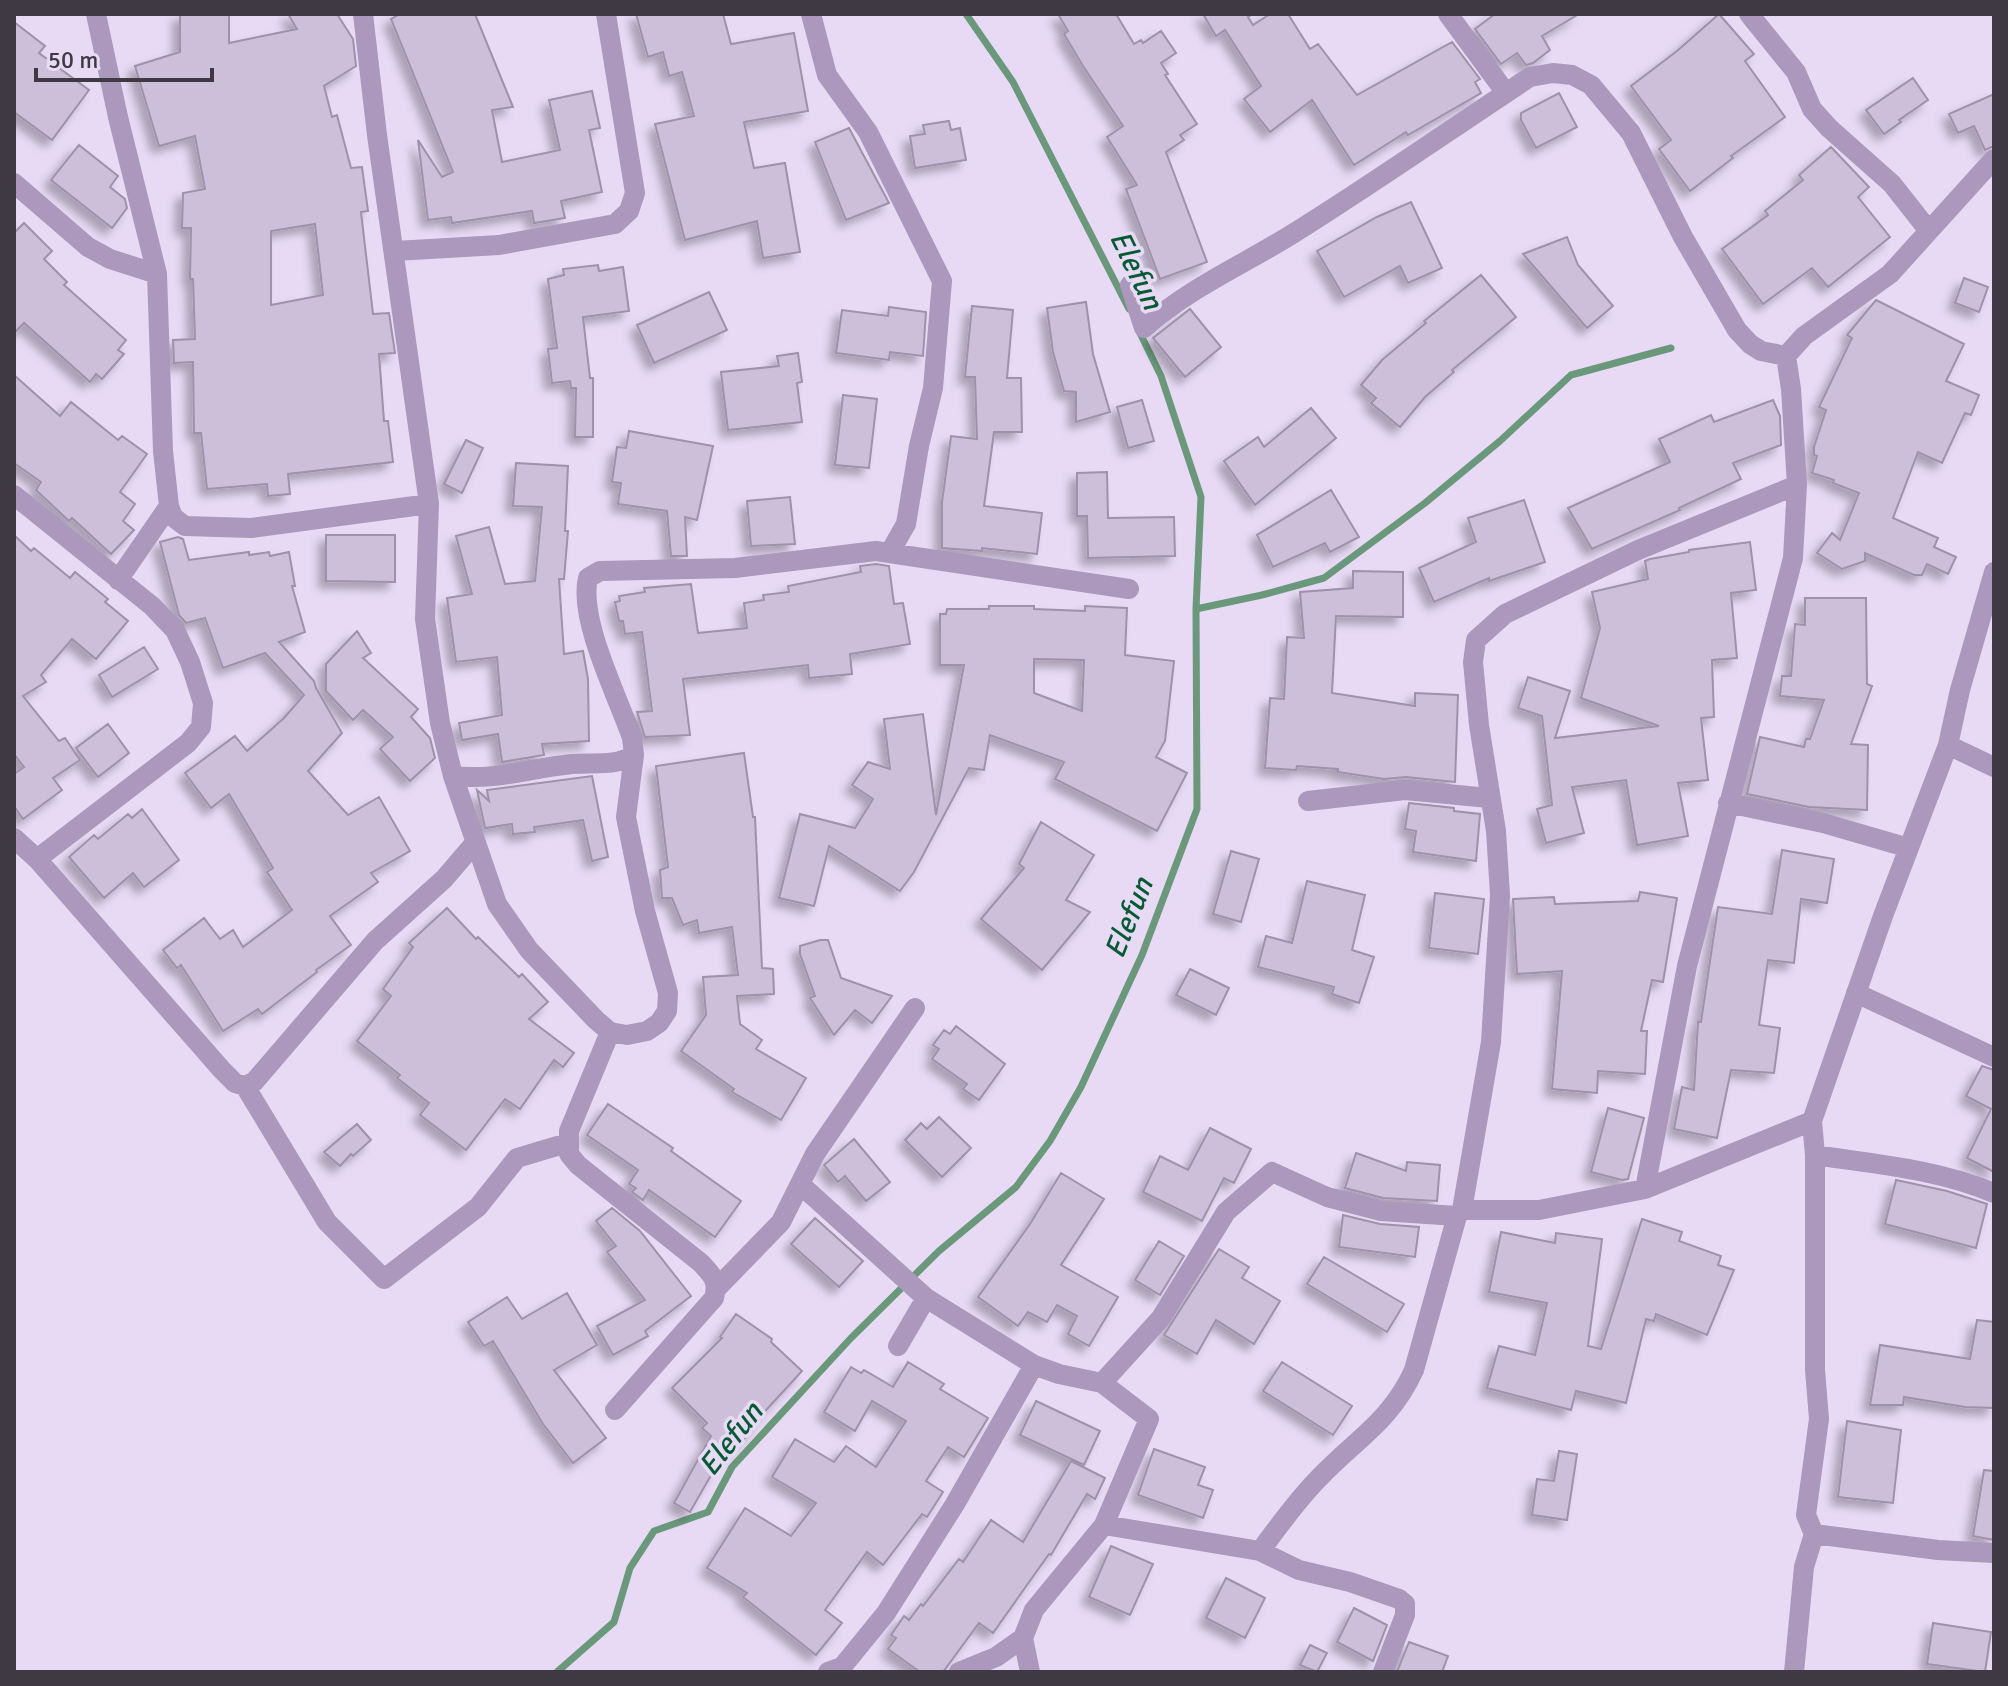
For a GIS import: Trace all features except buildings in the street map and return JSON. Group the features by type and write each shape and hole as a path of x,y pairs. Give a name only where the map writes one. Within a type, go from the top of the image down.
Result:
{"street":[{"path":"96,14 157,274 163,451 173,517 185,526 251,528 429,504"},
{"path":"363,14 429,504 425,619 440,723 474,844 497,904 529,950 610,1032 627,1035 647,1031 659,1023 667,1011 668,993 645,911 626,817 634,755 632,738 594,636 586,588 588,578 600,571 735,568 876,551 1129,589"},
{"path":"395,251 499,245 615,224 629,211 635,193 606,14"},
{"path":"811,14 827,75 868,132 942,281 933,388 919,446 906,524 890,552"},
{"path":"1448,14 1506,93"},
{"path":"1749,14 1796,72 1812,109 1892,184 1929,231"},
{"path":"1130,285 1144,328 1165,309 1395,170 1530,77 1553,73 1572,75 1591,85 1631,133 1683,237 1737,330 1761,351 1786,356"},
{"path":"1786,356 1804,336 1890,274 1994,159"},
{"path":"14,183 88,247 110,259 157,274"},
{"path":"1645,1189 1687,966 1793,558 1797,485 1786,356"},
{"path":"1260,1551 1296,1503 1389,1413 1405,1390 1414,1370 1469,1179 1491,1042 1500,895 1496,831 1489,798 1473,662 1476,640 1505,614 1638,550 1797,485"},
{"path":"14,495 152,606 175,630 190,662 203,703 201,727 188,743 37,859"},
{"path":"118,580 169,506"},
{"path":"1794,1672 1804,1567 1814,1534 1806,1515 1819,1419 1815,1370 1815,1155 1812,1121 1948,745 1960,690 1994,572"},
{"path":"1948,745 1994,767"},
{"path":"453,776 480,780 574,764 601,765 634,755"},
{"path":"1308,801 1405,790 1489,798"},
{"path":"1728,803 1823,823 1909,848"},
{"path":"14,838 37,859 222,1070 235,1083 245,1086 254,1082 375,941 444,879 474,844"},
{"path":"1856,993 1994,1057"},
{"path":"615,1410 714,1298 717,1288 781,1222 815,1154 915,1008"},
{"path":"610,1032 569,1131 569,1154 578,1165 701,1263 715,1278 717,1288"},
{"path":"245,1086 327,1222 384,1279 478,1207 517,1158 567,1143"},
{"path":"1102,1383 1161,1318 1226,1212 1272,1172 1327,1197 1381,1211 1460,1213 1539,1210 1645,1189 1812,1121"},
{"path":"1815,1155 1920,1170 1994,1193"},
{"path":"1469,1179 1493,1211"},
{"path":"801,1185 913,1288 1034,1365 1102,1383 1149,1419 1104,1525 1034,1610 1023,1638 1030,1672"},
{"path":"898,1346 913,1288"},
{"path":"828,1672 842,1667 886,1613 955,1504 1034,1365"},
{"path":"1104,1525 1260,1551 1299,1570 1350,1582 1399,1599 1405,1604 1405,1615 1383,1672"},
{"path":"1814,1534 1938,1550 1994,1553"},
{"path":"959,1672 996,1657 1023,1638"}],"waterway":[{"name":"Elefun","path":"966,14 1013,82 1129,309"},
{"name":"Elefun","path":"557,1672 614,1622 630,1568 654,1531 708,1512 732,1467 851,1338 939,1251 1016,1187 1050,1141 1081,1087 1142,955 1197,809 1196,609 1201,497 1161,376 1139,331"},
{"path":"1196,609 1324,578 1425,503 1500,441 1571,375 1671,348"}]}
